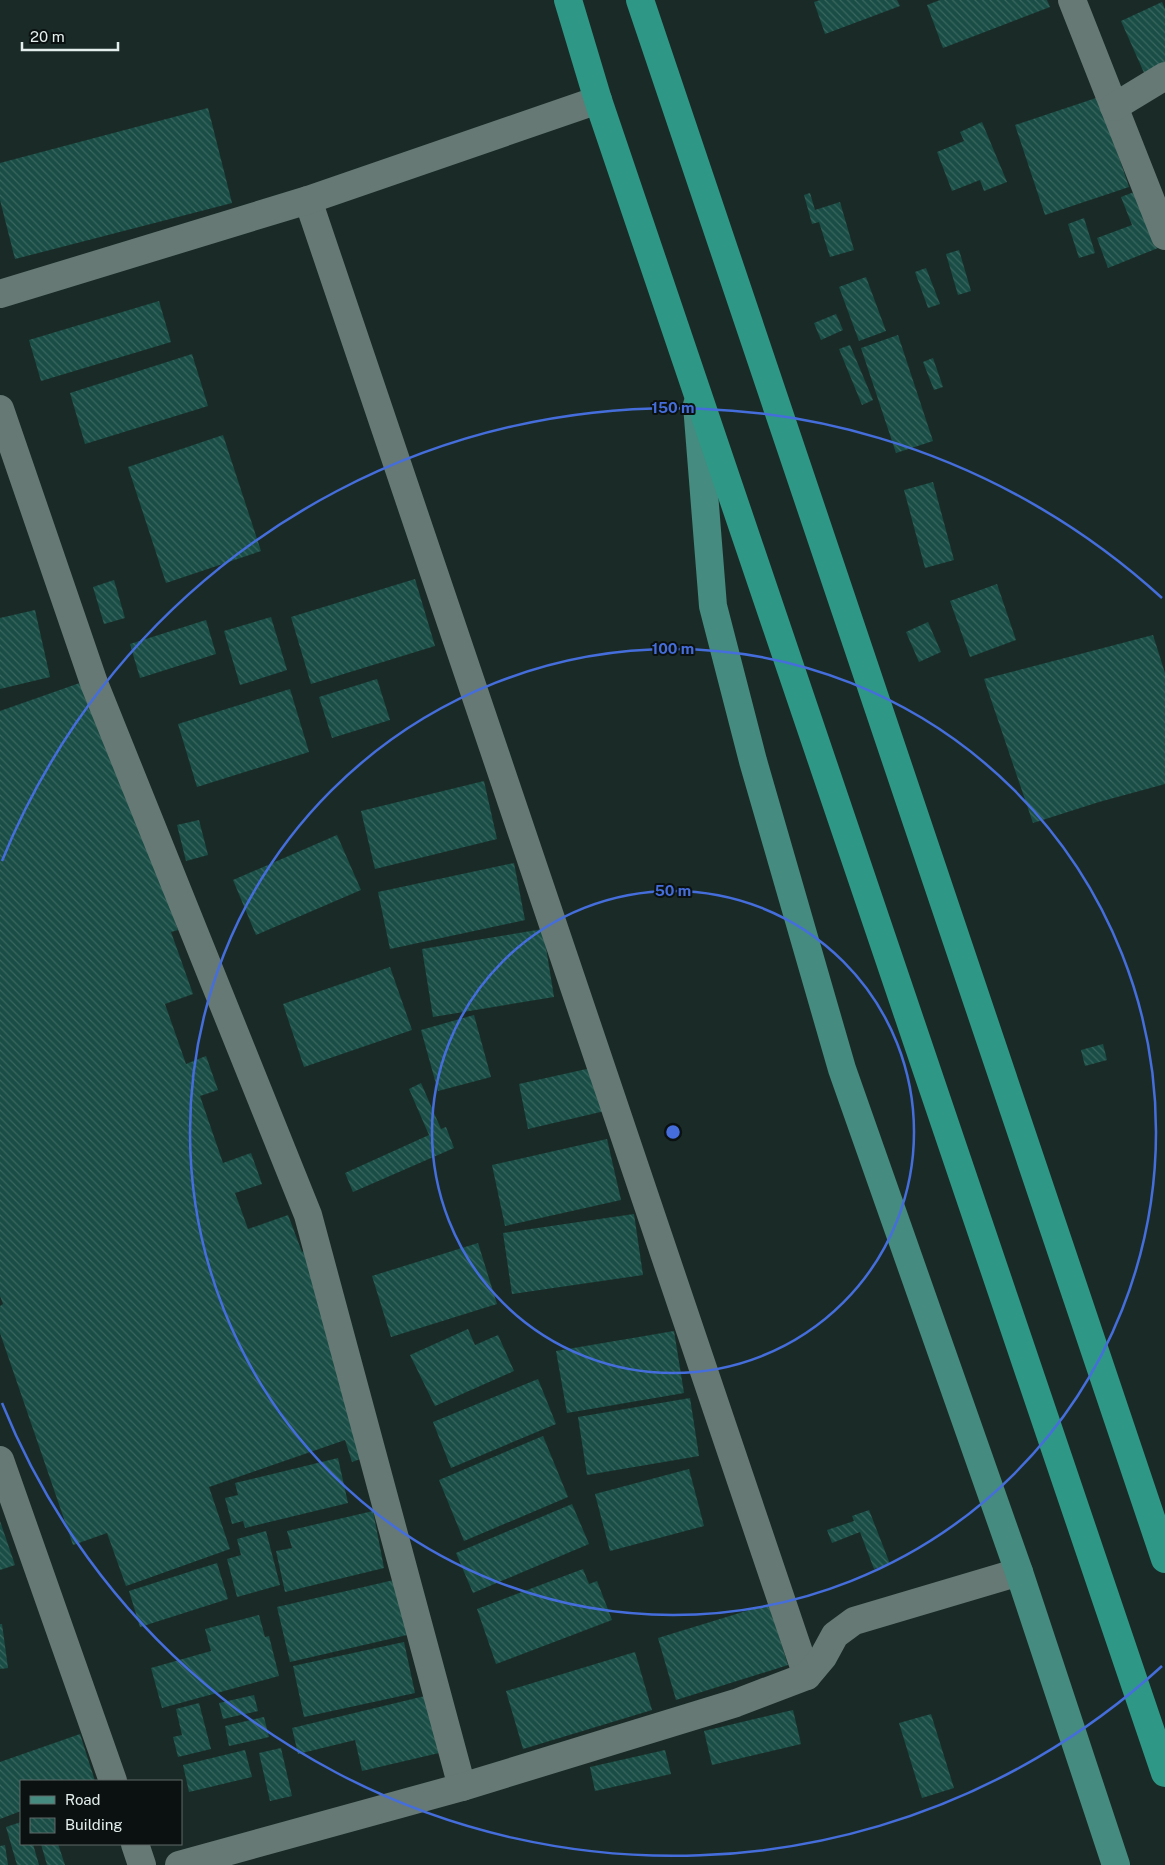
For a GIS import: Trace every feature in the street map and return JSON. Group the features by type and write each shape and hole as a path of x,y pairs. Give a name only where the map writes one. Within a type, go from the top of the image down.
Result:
{"highway":[{"path":"568,0 598,100 695,389 1165,1773"},
{"path":"640,0 1165,1559"}],"main road":[{"path":"695,389 713,606 753,761 842,1069 1019,1572 1116,1865"}],"street":[{"path":"1072,0 1165,236"},
{"path":"1114,107 1165,76"},
{"path":"0,294 308,200 598,100"},
{"path":"308,200 807,1676"},
{"path":"0,409 94,683 308,1215 462,1787"},
{"path":"0,1460 113,1780"},
{"path":"179,1865 462,1787 736,1703 807,1676 823,1657 835,1635 854,1621 1019,1572"},
{"path":"135,1845 142,1865"}],"building":[{"path":"820,0 897,0 900,6 825,34 814,2"},
{"path":"940,0 1047,0 1050,7 943,48 927,5"},
{"path":"1162,2 1165,9 1165,66 1145,75 1121,21"},
{"path":"1099,97 1129,187 1045,215 1015,125"},
{"path":"208,108 232,203 15,259 0,200 0,163"},
{"path":"982,122 1007,182 984,191 980,180 952,191 937,152 964,141 960,132"},
{"path":"1142,189 1163,246 1108,268 1097,238 1132,225 1121,197"},
{"path":"810,193 815,210 840,202 854,250 830,257 819,222 812,224 804,195"},
{"path":"1084,218 1095,253 1079,258 1068,224"},
{"path":"959,250 971,291 958,295 946,254"},
{"path":"926,268 940,304 928,308 915,272"},
{"path":"866,277 886,331 859,341 839,287"},
{"path":"159,301 171,342 41,381 29,340"},
{"path":"836,314 843,330 821,340 814,323"},
{"path":"898,335 933,441 896,453 861,348"},
{"path":"850,345 873,400 862,405 839,349"},
{"path":"192,354 208,406 85,444 70,393"},
{"path":"933,358 943,387 934,390 923,362"},
{"path":"223,435 261,551 166,583 128,467"},
{"path":"933,482 954,560 925,568 904,490"},
{"path":"415,579 435,646 311,684 291,617"},
{"path":"114,580 125,618 104,624 93,587"},
{"path":"997,584 1016,640 970,657 950,601"},
{"path":"35,610 50,677 0,689 0,618"},
{"path":"271,617 287,670 240,685 224,631"},
{"path":"206,620 216,654 140,678 130,644"},
{"path":"928,622 941,652 919,662 906,632"},
{"path":"1153,635 1165,673 1165,784 1033,823 984,679"},
{"path":"91,679 178,930 171,932 193,994 165,1004 186,1064 206,1056 218,1090 200,1096 223,1163 251,1153 262,1184 235,1193 248,1229 288,1215 385,1450 352,1462 345,1440 209,1487 230,1549 126,1586 107,1533 73,1545 0,1333 0,1306 3,1304 0,1296 0,711"},
{"path":"377,679 390,720 332,738 319,697"},
{"path":"290,689 309,752 197,787 178,724"},
{"path":"484,781 497,839 375,869 361,811"},
{"path":"199,820 208,855 186,861 177,825"},
{"path":"337,835 361,890 256,935 233,880"},
{"path":"514,863 525,920 390,949 378,892"},
{"path":"543,929 554,997 433,1017 422,949"},
{"path":"390,967 412,1030 304,1067 283,1004"},
{"path":"474,1015 491,1077 438,1091 421,1030"},
{"path":"1103,1044 1107,1060 1085,1066 1081,1050"},
{"path":"600,1066 609,1110 528,1129 519,1084"},
{"path":"421,1083 441,1129 446,1127 454,1148 353,1192 345,1173 429,1135 409,1089"},
{"path":"607,1139 621,1200 505,1226 492,1165"},
{"path":"634,1214 643,1275 512,1294 503,1233"},
{"path":"478,1243 497,1304 391,1337 372,1276"},
{"path":"468,1329 475,1345 498,1335 514,1371 435,1406 410,1355"},
{"path":"674,1331 684,1393 567,1413 556,1351"},
{"path":"538,1379 556,1424 451,1468 433,1422"},
{"path":"690,1398 699,1456 587,1475 578,1417"},
{"path":"543,1436 568,1497 464,1541 439,1480"},
{"path":"338,1458 348,1503 245,1528 243,1521 232,1524 225,1498 238,1495 235,1483"},
{"path":"689,1469 704,1526 610,1551 595,1494"},
{"path":"572,1504 589,1544 473,1593 456,1553"},
{"path":"869,1510 890,1564 874,1569 860,1532 832,1543 827,1530 854,1521 852,1516"},
{"path":"373,1511 384,1568 285,1592 276,1551 292,1548 287,1531"},
{"path":"0,1521 15,1565 0,1570"},
{"path":"266,1531 280,1585 237,1597 227,1559 241,1555 237,1539"},
{"path":"217,1563 228,1599 140,1627 129,1591"},
{"path":"583,1569 589,1584 597,1581 612,1620 496,1664 477,1609"},
{"path":"394,1580 407,1635 290,1662 277,1607"},
{"path":"769,1604 788,1665 676,1700 658,1638"},
{"path":"259,1615 265,1637 269,1636 279,1676 162,1708 151,1668 211,1651 205,1629"},
{"path":"0,1624 2,1624 8,1668 0,1669"},
{"path":"404,1642 415,1693 304,1717 293,1666"},
{"path":"635,1652 652,1710 523,1749 506,1691"},
{"path":"254,1695 258,1711 223,1719 219,1703"},
{"path":"425,1696 439,1753 362,1771 355,1740 298,1754 292,1728"},
{"path":"199,1703 211,1749 178,1757 173,1737 182,1735 176,1709"},
{"path":"793,1710 801,1744 712,1765 704,1731"},
{"path":"931,1714 954,1788 922,1798 899,1723"},
{"path":"264,1717 269,1737 229,1746 225,1726"},
{"path":"80,1734 95,1780 20,1780 20,1811 0,1819 0,1762"},
{"path":"281,1748 292,1796 270,1801 259,1753"},
{"path":"245,1750 252,1777 189,1792 183,1765"},
{"path":"665,1750 671,1774 595,1791 590,1767"},
{"path":"20,1822 20,1845 33,1845 39,1865 17,1865 6,1827"},
{"path":"5,1845 8,1865 0,1865 0,1846"},
{"path":"41,1845 58,1845 65,1865 47,1865"}]}
